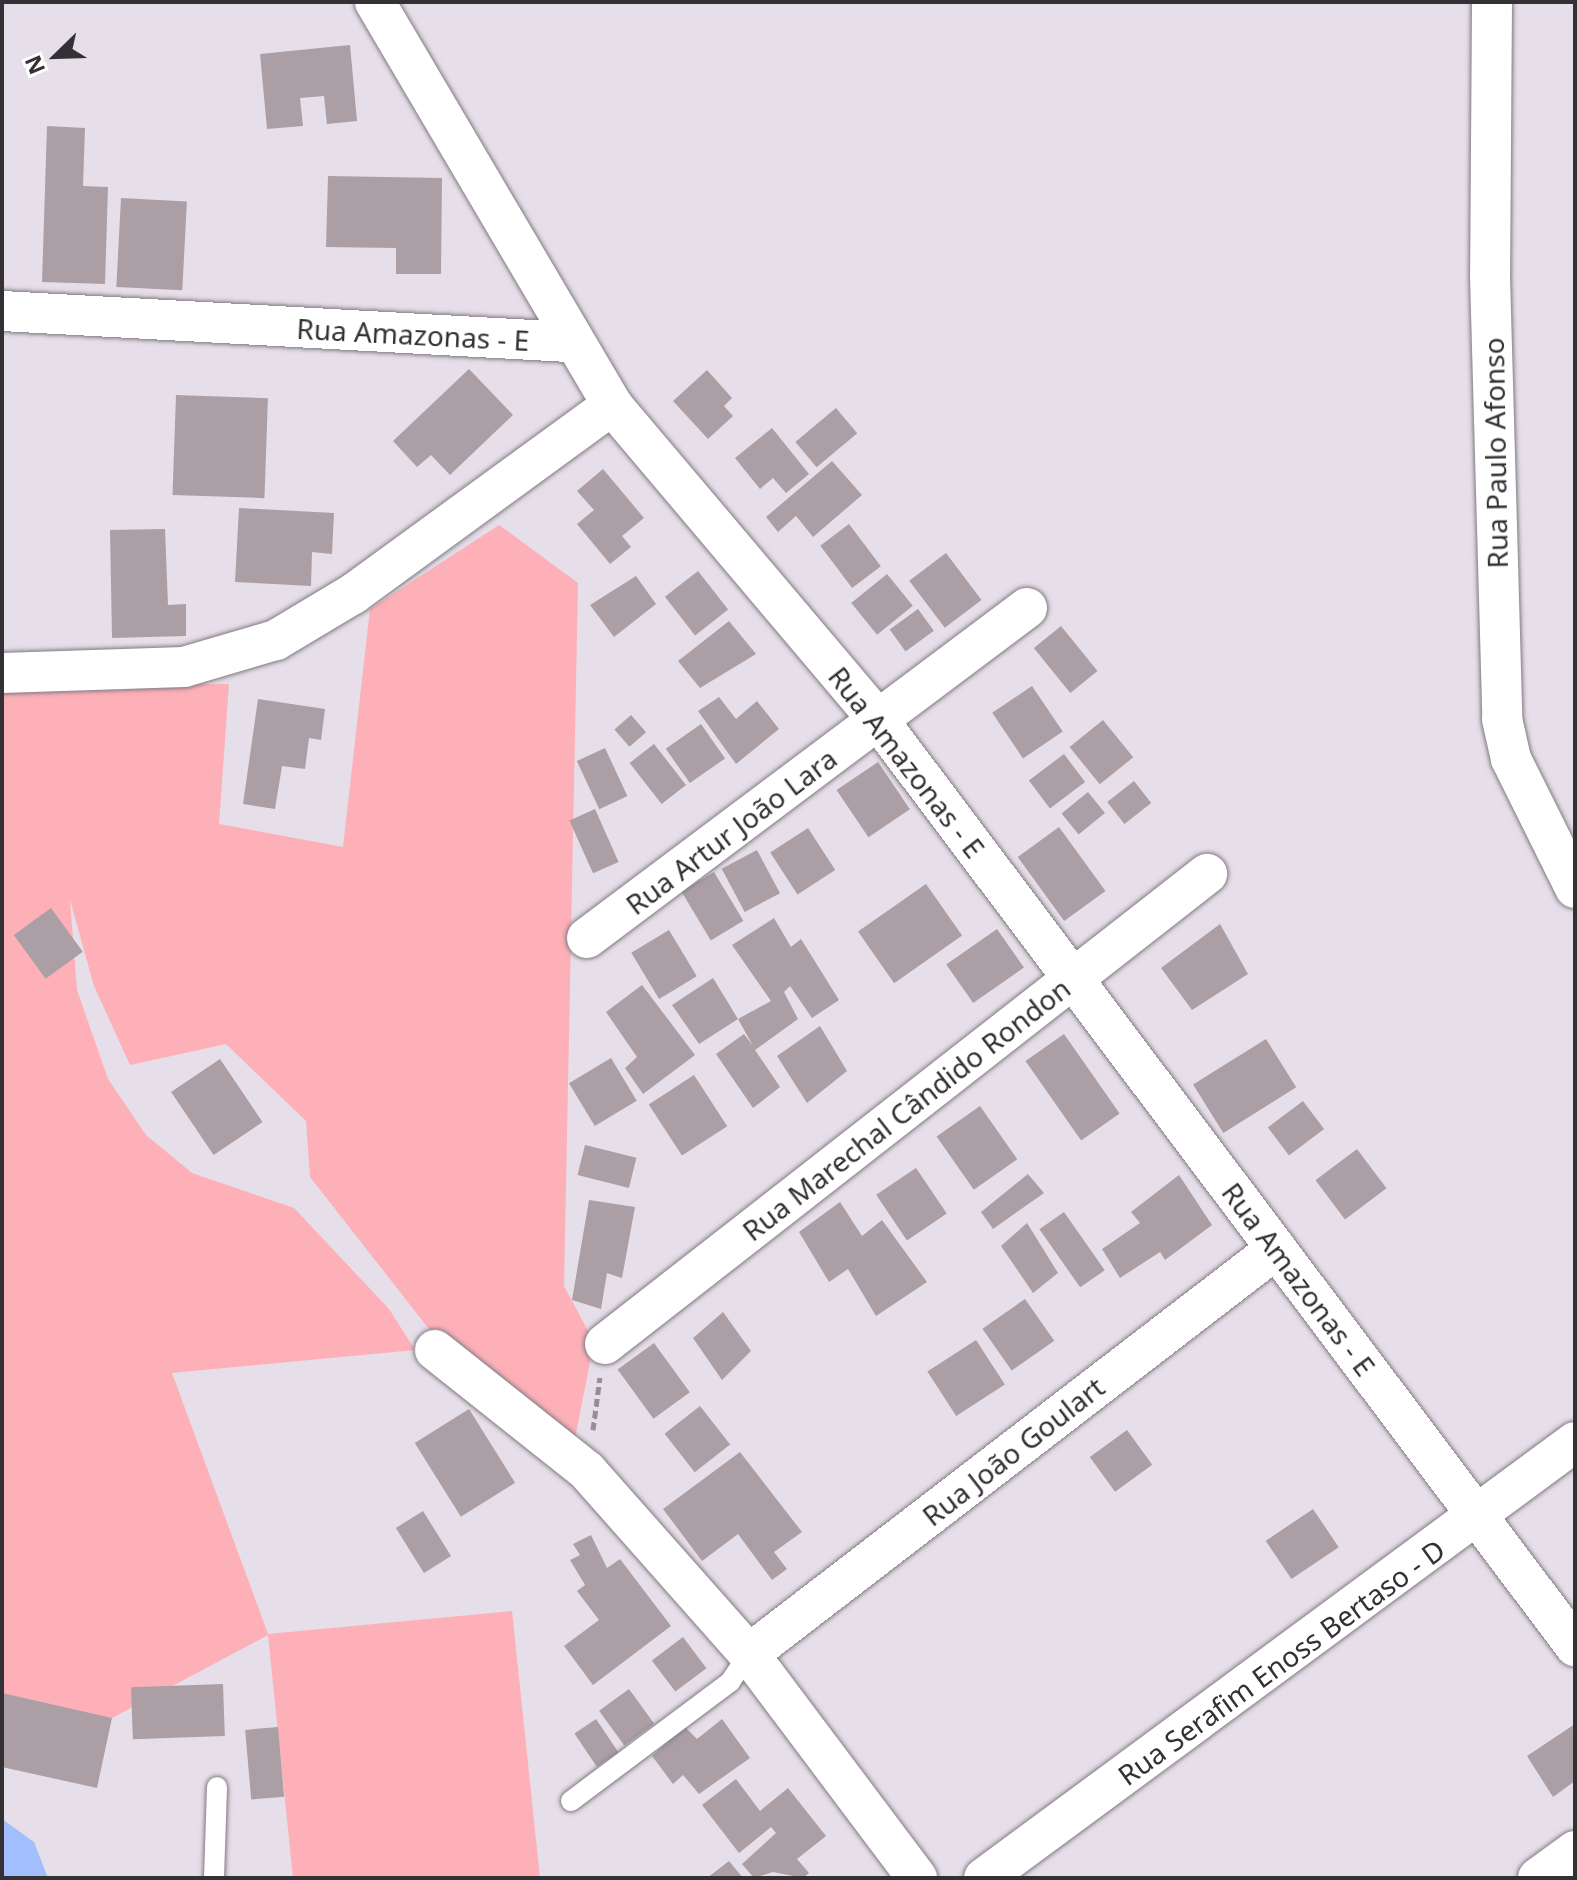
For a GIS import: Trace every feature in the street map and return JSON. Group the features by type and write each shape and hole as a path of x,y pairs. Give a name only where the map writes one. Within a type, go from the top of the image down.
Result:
{"street":[{"path":"375,2 569,342"},
{"name":"Rua Paulo Afonso","path":"1492,2 1490,276 1502,719 1511,759 1575,888"},
{"name":"Rua Amazonas - E","path":"2,311 569,342 612,405 879,721 1575,1646"},
{"path":"2,673 184,667 276,640 353,594 612,405"},
{"name":"Rua Artur João Lara","path":"587,938 1027,608"},
{"name":"Rua Marechal Cândido Rondon","path":"605,1344 1207,874"},
{"name":"Rua João Goulart","path":"749,1654 1276,1249"},
{"path":"435,1350 587,1471 749,1654 917,1878"},
{"name":"Rua Serafim Enoss Bertaso - D","path":"984,1878 1478,1518 1575,1442"},
{"path":"1538,1878 1575,1851"}],"lane":[{"path":"571,1801 730,1682 749,1654"},
{"path":"214,1878 217,1787"}],"path":[{"path":"587,1471 605,1344"}],"shaded area":[{"path":"499,525 578,583 564,1286 594,1342 574,1443 436,1338 310,1177 306,1121 226,1044 130,1065 94,986 70,900 77,990 108,1079 146,1135 192,1173 294,1208 389,1309 415,1350 172,1373 268,1634 512,1611 540,1878 293,1878 268,1635 112,1718 2,1705 2,685 229,684 219,824 343,847 370,609"}],"water":[{"path":"2,1819 34,1842 48,1878 2,1878"}],"building":[{"path":"350,45 357,121 327,124 324,96 300,98 303,126 267,129 260,54"},
{"path":"47,126 85,128 83,186 108,187 105,284 42,282"},
{"path":"328,176 442,178 441,274 396,274 396,248 326,247"},
{"path":"121,198 187,201 182,290 116,287"},
{"path":"469,369 513,415 450,475 431,455 417,467 393,441"},
{"path":"707,370 732,398 724,406 733,416 708,439 673,401"},
{"path":"176,395 268,398 264,498 173,495"},
{"path":"836,408 857,433 817,467 795,442"},
{"path":"772,428 809,474 786,493 773,478 760,489 735,458"},
{"path":"832,461 862,495 813,537 796,516 778,532 766,517"},
{"path":"603,469 644,518 622,536 631,547 610,564 577,524 594,510 577,491"},
{"path":"239,508 334,513 332,554 312,552 311,586 235,582"},
{"path":"849,524 881,566 852,588 820,546"},
{"path":"165,529 168,605 186,604 186,636 112,638 110,530"},
{"path":"946,553 982,600 945,628 909,581"},
{"path":"698,571 728,610 695,635 665,597"},
{"path":"887,574 913,606 877,635 851,603"},
{"path":"636,576 656,604 614,637 590,605"},
{"path":"918,609 934,631 906,651 890,630"},
{"path":"729,621 756,654 700,688 678,661"},
{"path":"1061,626 1098,671 1070,693 1034,648"},
{"path":"1032,686 1063,732 1023,758 992,713"},
{"path":"719,697 736,719 757,701 779,729 736,764 698,711"},
{"path":"258,699 325,709 321,740 309,738 305,769 282,766 275,809 243,804"},
{"path":"631,715 646,732 629,747 614,729"},
{"path":"1103,720 1133,757 1100,784 1070,747"},
{"path":"701,724 725,758 690,783 666,749"},
{"path":"654,744 686,785 662,804 630,763"},
{"path":"605,748 627,796 599,809 577,761"},
{"path":"1064,754 1085,782 1050,808 1029,780"},
{"path":"878,762 910,809 868,837 837,790"},
{"path":"1134,781 1151,803 1124,824 1107,802"},
{"path":"1088,792 1105,813 1079,834 1062,813"},
{"path":"595,809 619,862 593,873 569,820"},
{"path":"1059,827 1105,891 1064,921 1018,857"},
{"path":"808,828 835,870 797,894 770,853"},
{"path":"757,850 780,893 745,912 722,869"},
{"path":"714,872 743,921 711,940 681,892"},
{"path":"926,884 962,936 894,983 858,932"},
{"path":"51,908 83,952 46,979 14,935"},
{"path":"774,918 791,947 801,939 839,1000 812,1018 790,986 784,992 798,1019 755,1050 780,1087 753,1108 716,1054 744,1034 753,1046 738,1019 771,1001 732,945"},
{"path":"1220,924 1248,974 1192,1010 1161,968"},
{"path":"997,929 1024,968 973,1003 946,965"},
{"path":"669,930 697,976 659,999 631,953"},
{"path":"713,978 738,1019 699,1044 672,1005"},
{"path":"642,985 695,1055 643,1094 625,1068 637,1057 606,1012"},
{"path":"820,1026 847,1071 807,1103 777,1056"},
{"path":"1064,1034 1120,1113 1081,1140 1025,1061"},
{"path":"1266,1039 1296,1087 1223,1133 1193,1085"},
{"path":"611,1058 637,1101 595,1126 569,1083"},
{"path":"220,1059 262,1122 214,1155 171,1092"},
{"path":"694,1075 727,1126 682,1156 649,1104"},
{"path":"1303,1101 1324,1129 1289,1155 1268,1127"},
{"path":"980,1106 1017,1159 974,1190 937,1136"},
{"path":"585,1145 636,1158 629,1188 578,1175"},
{"path":"1357,1149 1386,1188 1345,1219 1315,1180"},
{"path":"916,1168 947,1214 907,1240 876,1195"},
{"path":"1028,1174 1044,1193 993,1229 981,1212"},
{"path":"1179,1175 1212,1225 1165,1260 1160,1252 1120,1278 1102,1249 1140,1223 1131,1212"},
{"path":"589,1200 635,1207 622,1278 607,1273 601,1309 572,1300"},
{"path":"840,1202 862,1236 882,1220 927,1282 876,1316 848,1269 829,1282 799,1232"},
{"path":"1064,1212 1105,1270 1080,1287 1039,1229"},
{"path":"1027,1223 1058,1273 1033,1293 1001,1246"},
{"path":"1025,1299 1054,1341 1012,1371 982,1329"},
{"path":"723,1312 751,1351 722,1380 693,1338"},
{"path":"976,1340 1005,1384 956,1416 927,1372"},
{"path":"654,1343 690,1392 653,1419 618,1369"},
{"path":"700,1406 730,1445 695,1472 665,1434"},
{"path":"469,1409 515,1483 461,1517 415,1443"},
{"path":"1127,1430 1152,1465 1115,1492 1090,1457"},
{"path":"740,1452 802,1532 774,1552 787,1569 772,1580 738,1534 702,1561 663,1509"},
{"path":"1313,1509 1339,1547 1291,1579 1266,1541"},
{"path":"423,1511 451,1556 424,1573 396,1528"},
{"path":"591,1535 607,1568 620,1559 671,1626 593,1685 564,1646 599,1620 577,1591 585,1585 570,1560 580,1555 573,1544"},
{"path":"683,1637 706,1668 675,1692 652,1660"},
{"path":"223,1684 225,1736 133,1739 131,1687"},
{"path":"629,1689 654,1724 624,1746 599,1711"},
{"path":"2,1693 112,1718 97,1788 2,1767"},
{"path":"596,1719 618,1752 597,1767 574,1734"},
{"path":"722,1719 750,1758 699,1794 683,1775 673,1784 652,1756 685,1727 697,1739"},
{"path":"1575,1724 1575,1781 1553,1797 1527,1756"},
{"path":"278,1727 284,1797 251,1800 245,1730"},
{"path":"736,1779 760,1811 788,1788 826,1836 797,1859 809,1873 803,1878 773,1872 754,1878 742,1864 776,1833 771,1827 739,1853 702,1805"},
{"path":"729,1861 743,1878 707,1878"}]}
